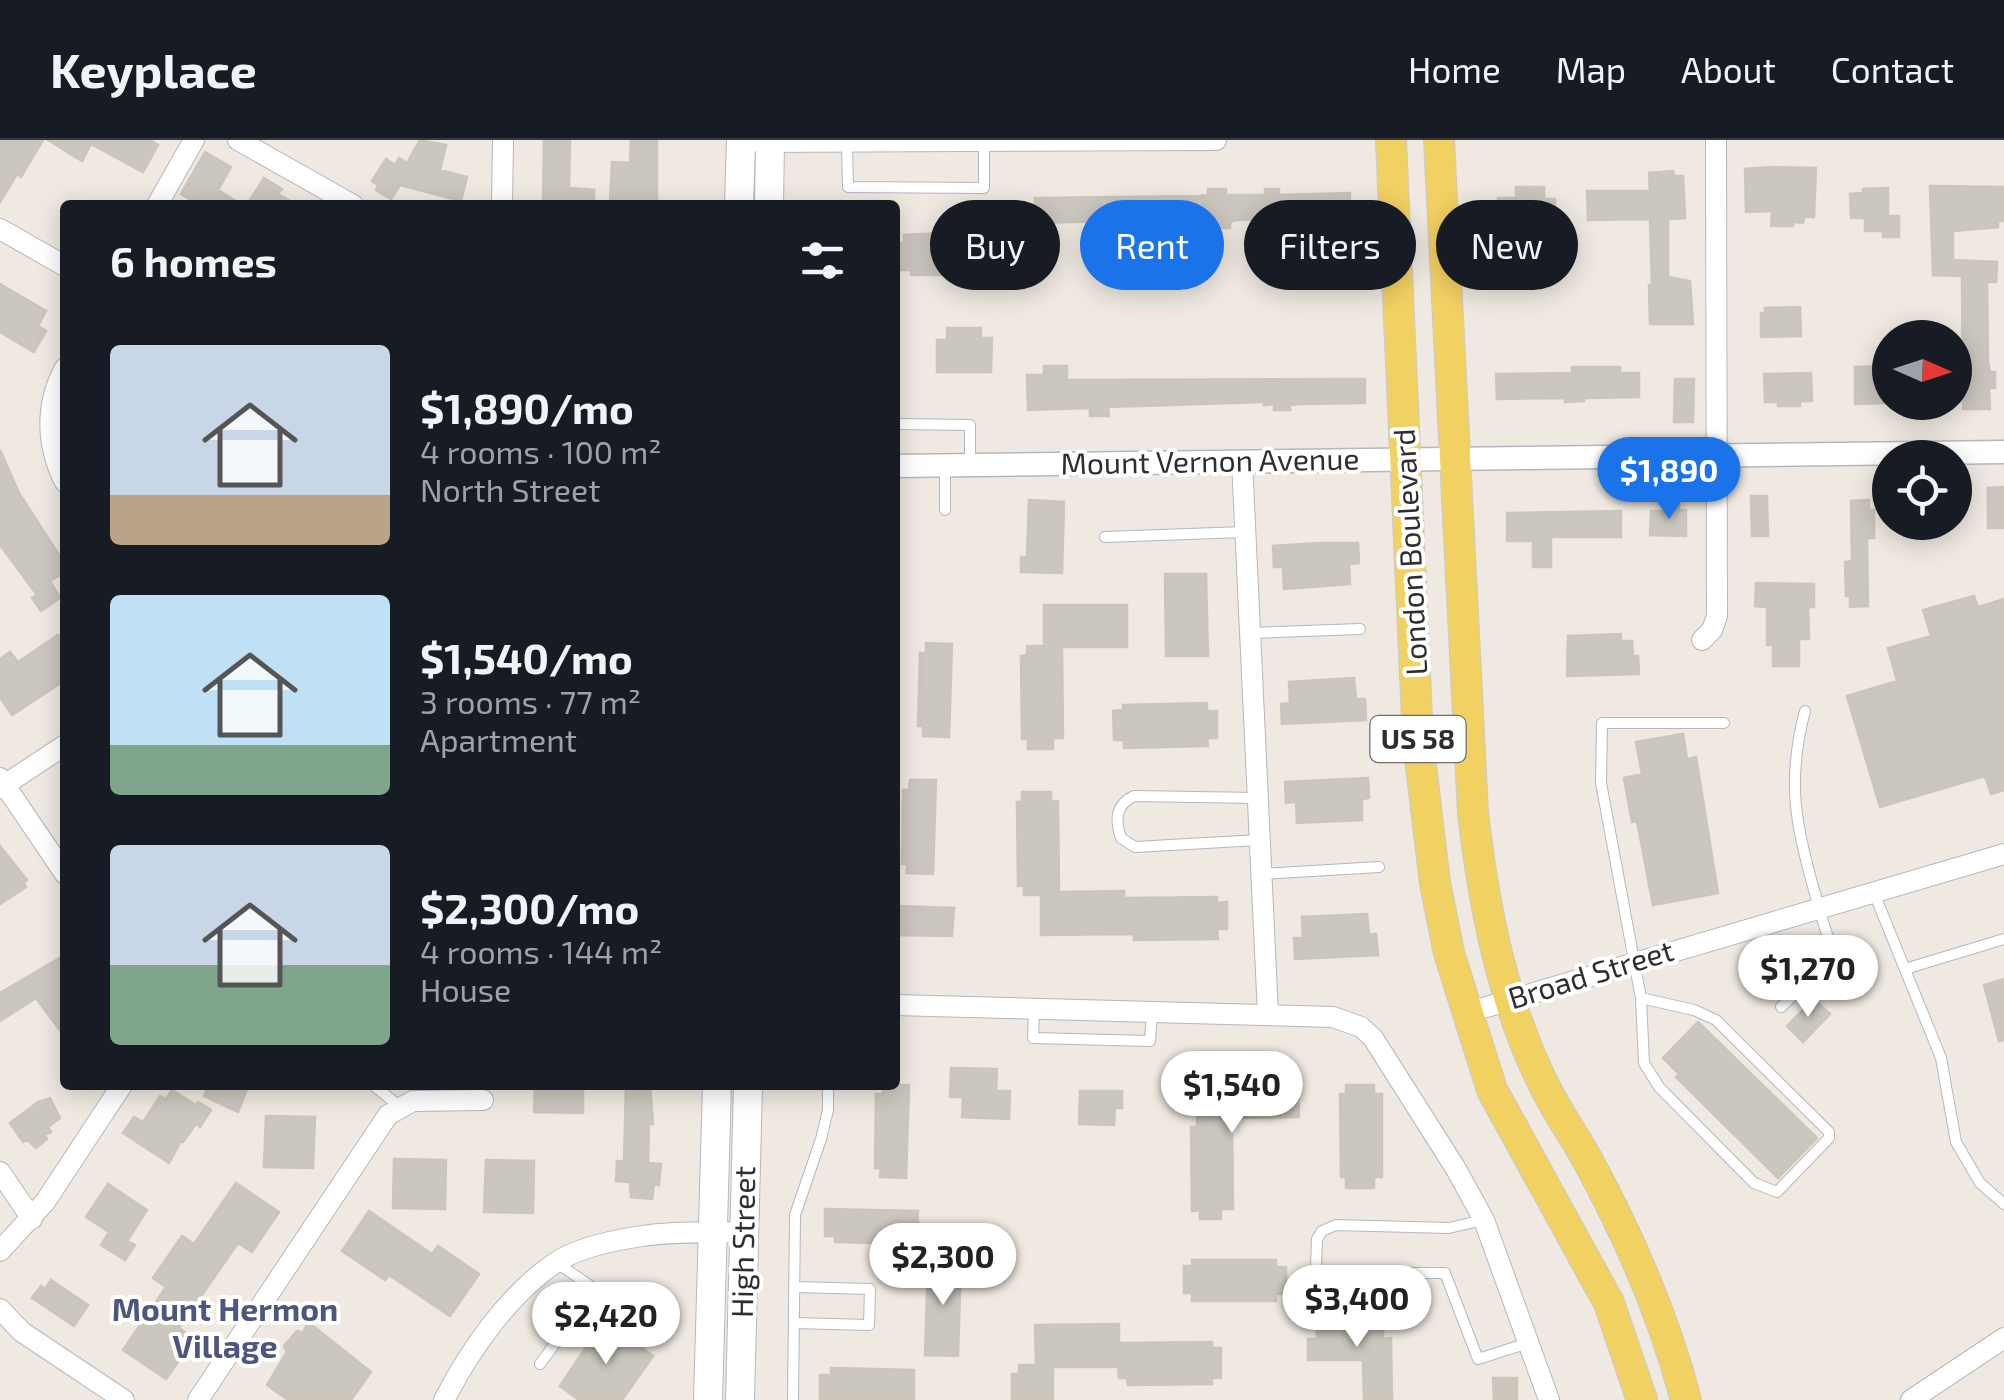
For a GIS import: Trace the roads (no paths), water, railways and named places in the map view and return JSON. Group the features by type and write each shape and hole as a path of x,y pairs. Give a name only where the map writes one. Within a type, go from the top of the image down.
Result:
{"main road":[{"name":"London Boulevard","path":"1392,140 1424,812 1442,918 1466,1013 1492,1090 1609,1303 1642,1400"},
{"name":"London Boulevard","path":"1440,140 1473,812 1487,908 1511,999 1547,1092 1587,1158 1629,1242 1659,1312 1686,1400"},
{"path":"769,200 770,141"},
{"path":"738,200 740,142"},
{"name":"High Street","path":"708,1400 716,1090"},
{"name":"High Street","path":"740,1400 748,1090"}],"street":[{"path":"160,200 194,140"},
{"path":"238,140 344,200"},
{"path":"502,200 503,140"},
{"path":"740,142 1216,140"},
{"path":"1702,640 1712,630 1717,616 1716,140"},
{"path":"0,229 60,263"},
{"path":"60,381 51,404 50,428 60,469"},
{"name":"Mount Vernon Avenue","path":"900,466 2004,452"},
{"path":"1242,461 1268,1015"},
{"path":"60,747 2,784 60,867"},
{"name":"Broad Street","path":"1466,1013 2004,854"},
{"path":"900,1006 1346,1019 1373,1038 1484,1220 1549,1400"},
{"path":"0,1251 32,1218 119,1090"},
{"path":"198,1400 388,1115 413,1101 483,1100"},
{"path":"0,1172 32,1218"},
{"path":"444,1400 498,1318 556,1263 600,1245 634,1237 744,1232"},
{"path":"0,1310 22,1332 124,1400"},
{"path":"1911,1400 2004,1338"}],"lane":[{"path":"848,142 848,187 984,188 984,143"},
{"path":"900,424 970,424 970,465"},
{"path":"945,466 945,510"},
{"path":"1105,538 1244,532"},
{"path":"1248,634 1360,629"},
{"path":"1781,1007 1836,956 1799,838 1793,800 1797,742 1806,711"},
{"path":"1641,998 1694,1010 1716,1020 1829,1132 1829,1138 1777,1192 1754,1183 1659,1088 1644,1062 1641,998 1601,783 1602,723 1724,723"},
{"path":"1257,798 1134,796 1120,806 1116,816 1120,838 1135,847 1259,840"},
{"path":"1261,874 1379,866"},
{"path":"1874,893 1941,1058 1956,1142 1980,1183 2004,1204"},
{"path":"1905,969 2004,939"},
{"path":"1034,1008 1034,1038 1072,1039 1150,1040 1152,1011"},
{"path":"379,1090 399,1106"},
{"path":"793,1400 796,1215 821,1139 828,1090"},
{"path":"1484,1220 1449,1228 1336,1226 1322,1230 1317,1238 1316,1267 1321,1274 1445,1273 1478,1359 1529,1343"},
{"path":"556,1263 649,1326"},
{"path":"794,1287 870,1289 869,1324 794,1323"},
{"path":"540,1364 594,1289"}],"district":[{"name":"Mount Hermon Village","path":"225,1328"}]}
